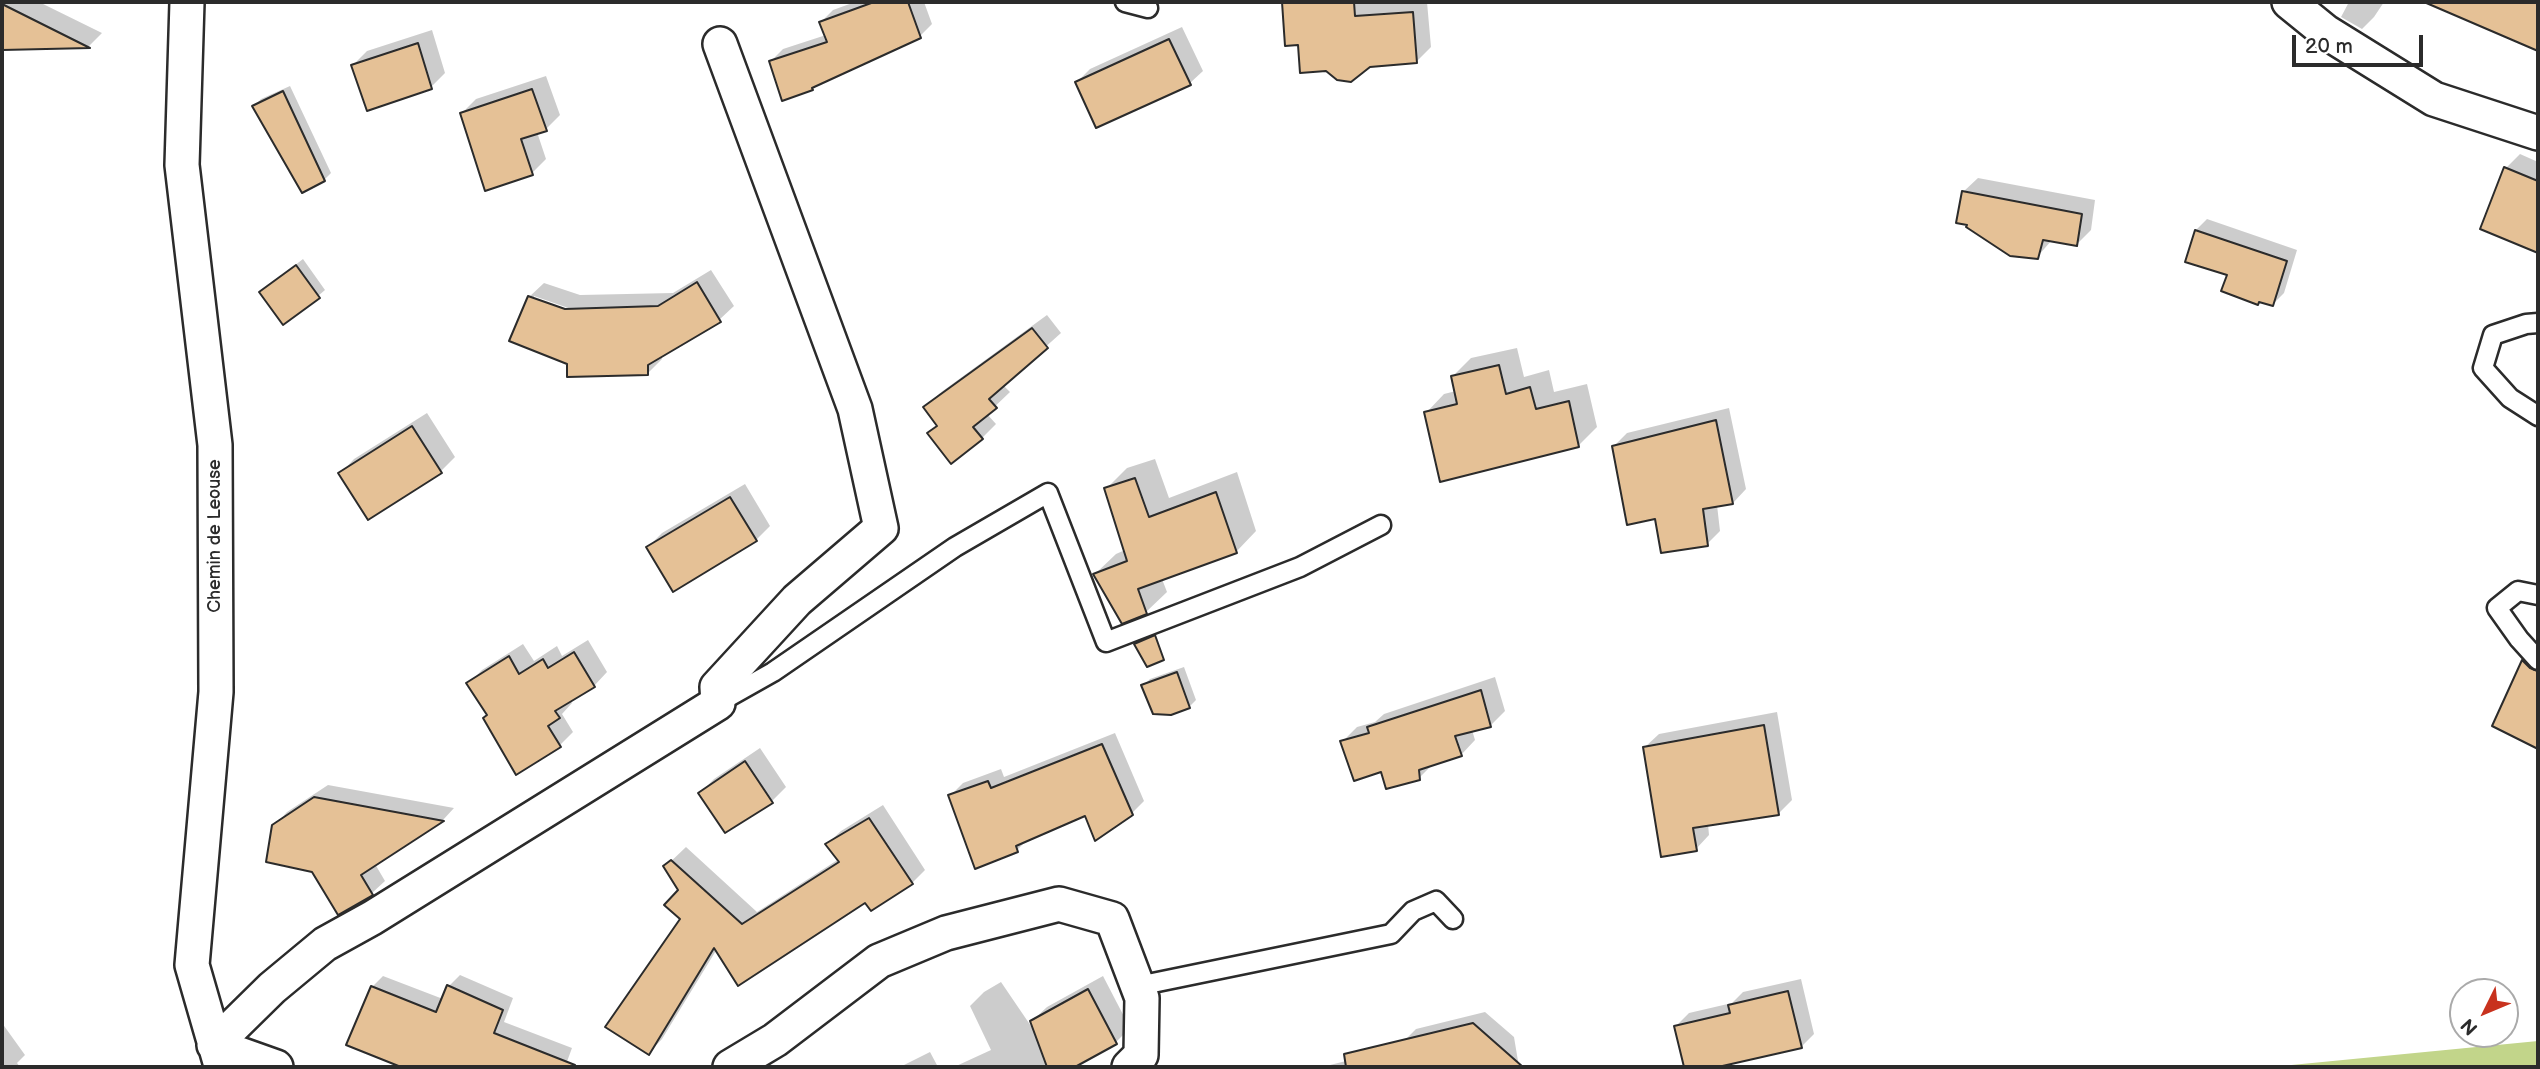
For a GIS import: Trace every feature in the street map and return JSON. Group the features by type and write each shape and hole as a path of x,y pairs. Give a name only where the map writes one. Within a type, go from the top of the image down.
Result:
{"street":[{"name":"Chemin de Leouse","path":"187,2 182,165 215,445 216,692 192,965 218,1056"},
{"path":"2289,2 2326,32 2434,99 2538,133"},
{"path":"276,1067 218,1056 272,988 325,944 372,918 718,703 717,687 797,600 881,528 855,410 720,44"},
{"path":"730,1067 775,1040 879,961 946,933 1059,904 1112,919 1142,998 1141,1055 1129,1067"}],"lane":[{"path":"1125,2 1148,8"},
{"path":"2538,323 2526,324 2493,335 2483,368 2510,398 2538,416"},
{"path":"718,703 773,673 955,547 1048,493 1106,642 1300,567 1381,525"},
{"path":"2538,595 2518,591 2497,608 2538,660"},
{"path":"1138,986 1391,933 1413,911 1436,901 1453,919"}],"green space":[{"path":"2538,1041 2538,1067 2271,1067 2466,1048 2519,1048 2519,1043"}],"building":[{"path":"874,2 908,2 921,38 812,88 813,90 782,101 769,61 827,42 819,22"},
{"path":"1282,2 1354,2 1355,16 1413,12 1417,63 1370,67 1351,82 1337,80 1326,71 1300,73 1298,45 1285,46"},
{"path":"2424,2 2538,2 2538,51"},
{"path":"2,4 90,48 2,50"},
{"path":"1169,39 1191,85 1096,128 1075,82"},
{"path":"418,43 432,89 367,111 351,65"},
{"path":"532,89 547,131 521,139 533,175 485,191 460,113"},
{"path":"283,91 325,181 302,193 252,106"},
{"path":"2504,167 2538,181 2538,253 2480,229"},
{"path":"1962,191 2082,214 2077,246 2043,240 2038,259 2010,256 1966,227 1967,225 1956,223"},
{"path":"2195,230 2287,261 2273,306 2259,302 2258,305 2221,291 2227,275 2185,262"},
{"path":"296,265 320,298 283,325 259,292"},
{"path":"697,282 721,322 648,365 648,375 567,377 567,364 509,341 528,296 565,309 658,306"},
{"path":"1032,328 1048,348 989,399 997,408 973,427 983,439 951,464 927,433 937,426 923,407"},
{"path":"1499,365 1506,394 1530,387 1536,409 1569,401 1579,447 1440,482 1424,412 1457,404 1451,376"},
{"path":"1716,420 1733,504 1703,509 1708,546 1661,553 1655,519 1627,525 1612,446"},
{"path":"412,426 442,473 368,520 338,473"},
{"path":"1135,478 1149,517 1216,492 1237,553 1138,589 1147,614 1122,624 1093,574 1127,561 1104,488"},
{"path":"730,497 757,541 673,592 646,547"},
{"path":"1155,635 1164,660 1147,667 1134,644"},
{"path":"574,652 595,687 555,711 560,718 548,726 561,747 516,775 483,718 487,715 466,683 509,656 519,674 543,659 548,668"},
{"path":"2522,660 2538,671 2538,749 2492,726"},
{"path":"1177,672 1190,708 1171,715 1153,714 1141,685"},
{"path":"1481,690 1491,727 1455,736 1462,756 1419,770 1420,780 1386,789 1381,772 1354,781 1340,741 1369,733 1367,727"},
{"path":"1764,725 1779,815 1693,828 1697,851 1661,857 1643,747"},
{"path":"1102,744 1133,815 1095,841 1085,816 1016,846 1018,852 975,869 948,795 988,781 991,788"},
{"path":"745,761 773,803 725,833 698,793"},
{"path":"314,797 444,821 361,875 373,895 338,915 312,872 266,862 272,825"},
{"path":"869,818 913,884 871,911 865,903 738,986 714,948 649,1055 605,1027 680,919 664,905 678,890 663,866 671,860 742,924 839,862 825,844"},
{"path":"447,985 503,1010 494,1033 575,1065 574,1067 401,1067 346,1045 371,986 436,1012"},
{"path":"1088,989 1117,1044 1075,1067 1047,1067 1030,1021"},
{"path":"1788,991 1802,1048 1718,1067 1684,1067 1674,1026 1730,1013 1728,1005"},
{"path":"1473,1023 1523,1067 1346,1067 1344,1054"}]}
